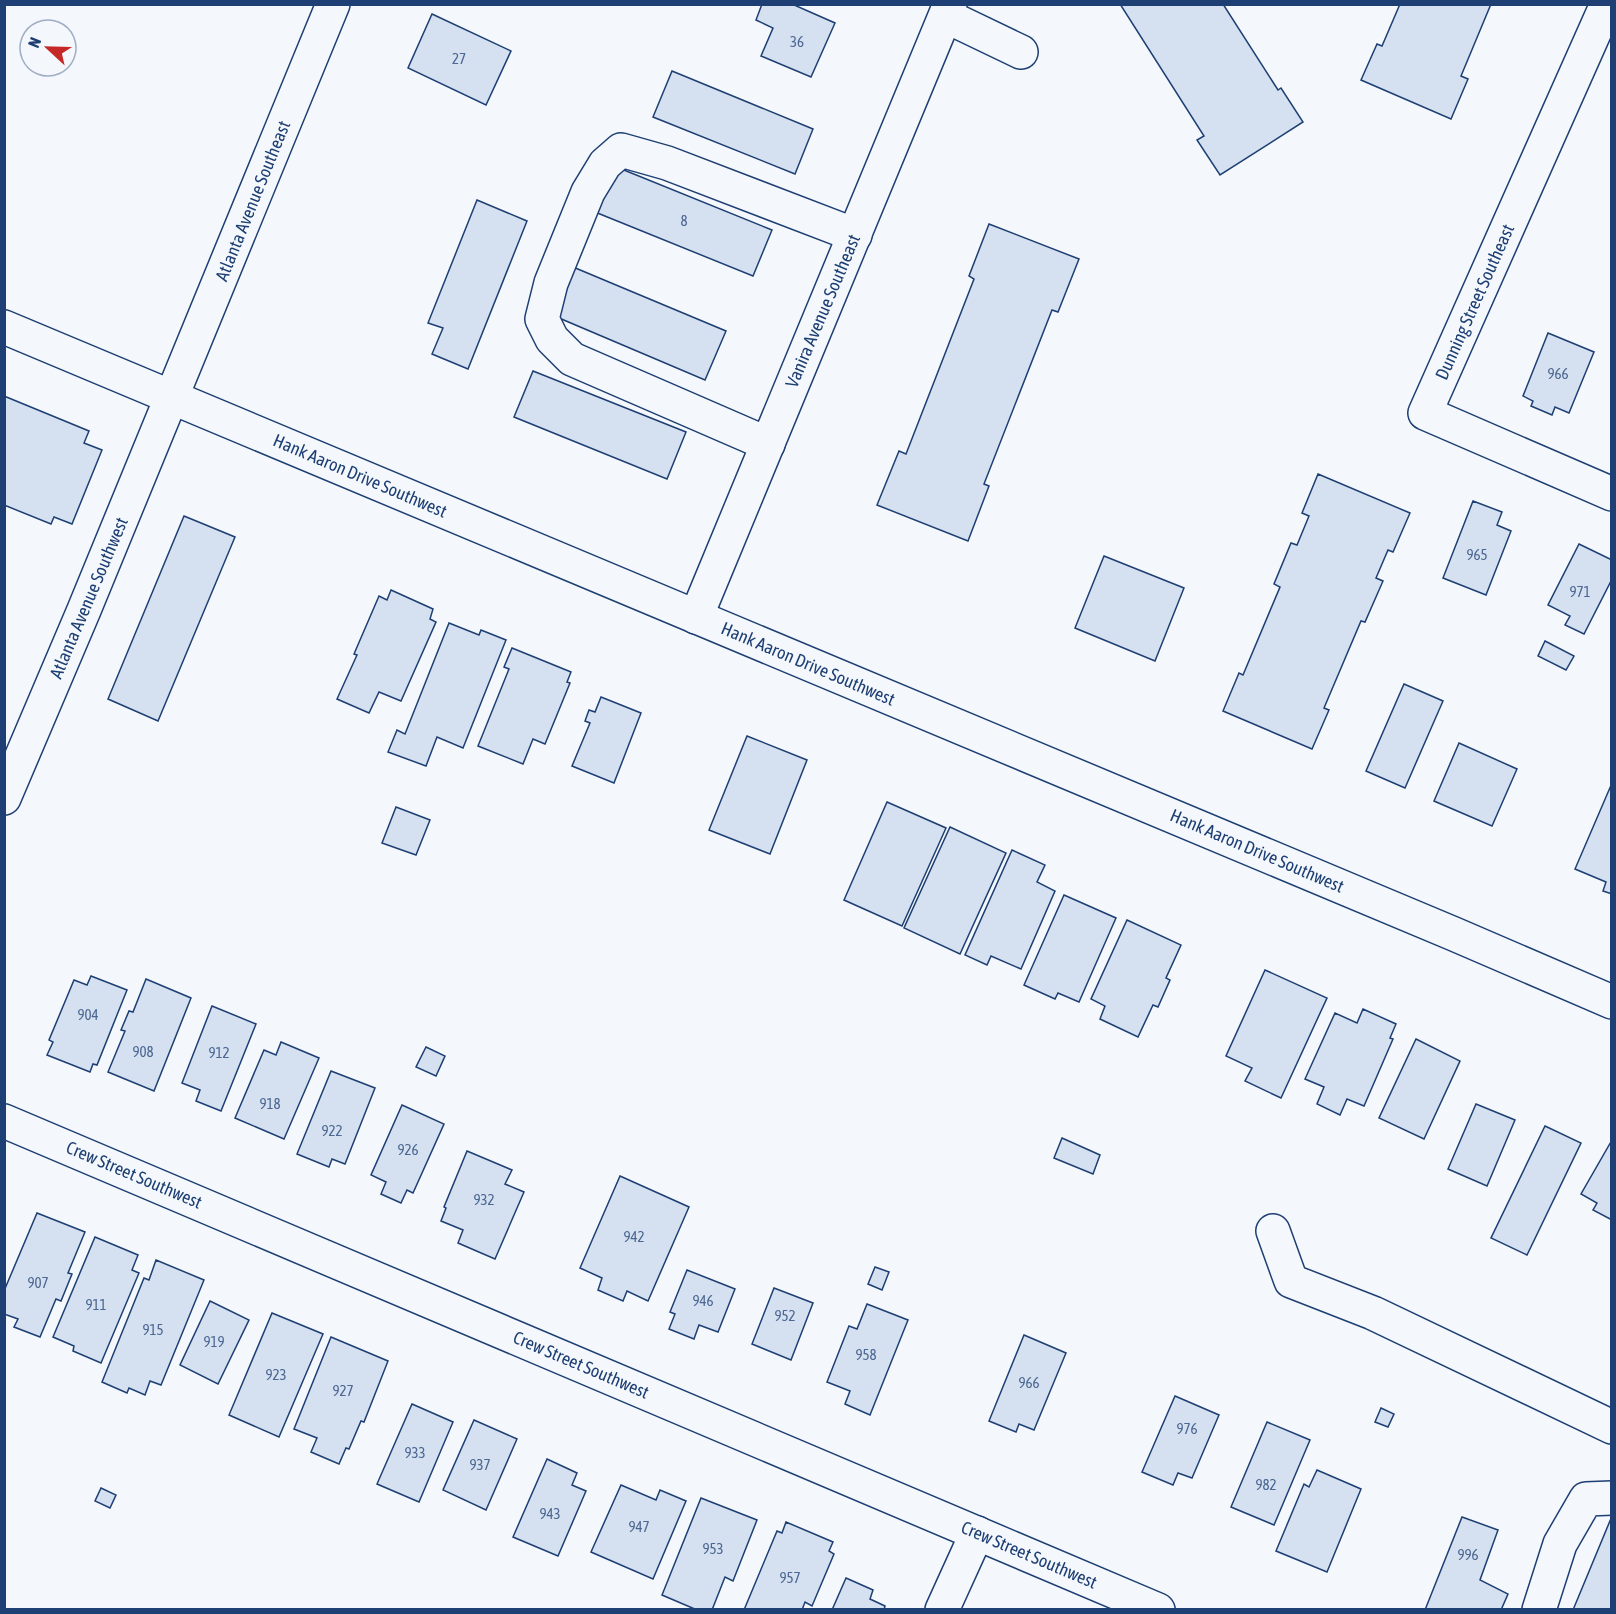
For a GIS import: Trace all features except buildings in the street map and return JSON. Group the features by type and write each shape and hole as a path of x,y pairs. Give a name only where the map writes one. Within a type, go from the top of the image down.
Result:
{"street":[{"name":"Atlanta Avenue Southeast","path":"172,397 333,4"},
{"name":"Dunning Street Southeast","path":"1607,4 1425,413 1611,494"},
{"path":"948,10 1021,52"},
{"name":"Vanira Avenue Southeast","path":"696,617 948,10"},
{"path":"768,444 572,359 552,339 543,319 551,283 569,236 588,192 605,164 621,150 667,163 855,235"},
{"name":"Hank Aaron Drive Southwest","path":"4,327 1454,934 1611,1002"},
{"name":"Atlanta Avenue Southwest","path":"4,798 172,397"},
{"name":"Crew Street Southwest","path":"4,1121 1158,1610"},
{"path":"1273,1231 1291,1281 1373,1313 1611,1427"},
{"path":"1539,1610 1560,1544 1586,1499 1611,1498"},
{"path":"942,1610 977,1533"}]}
